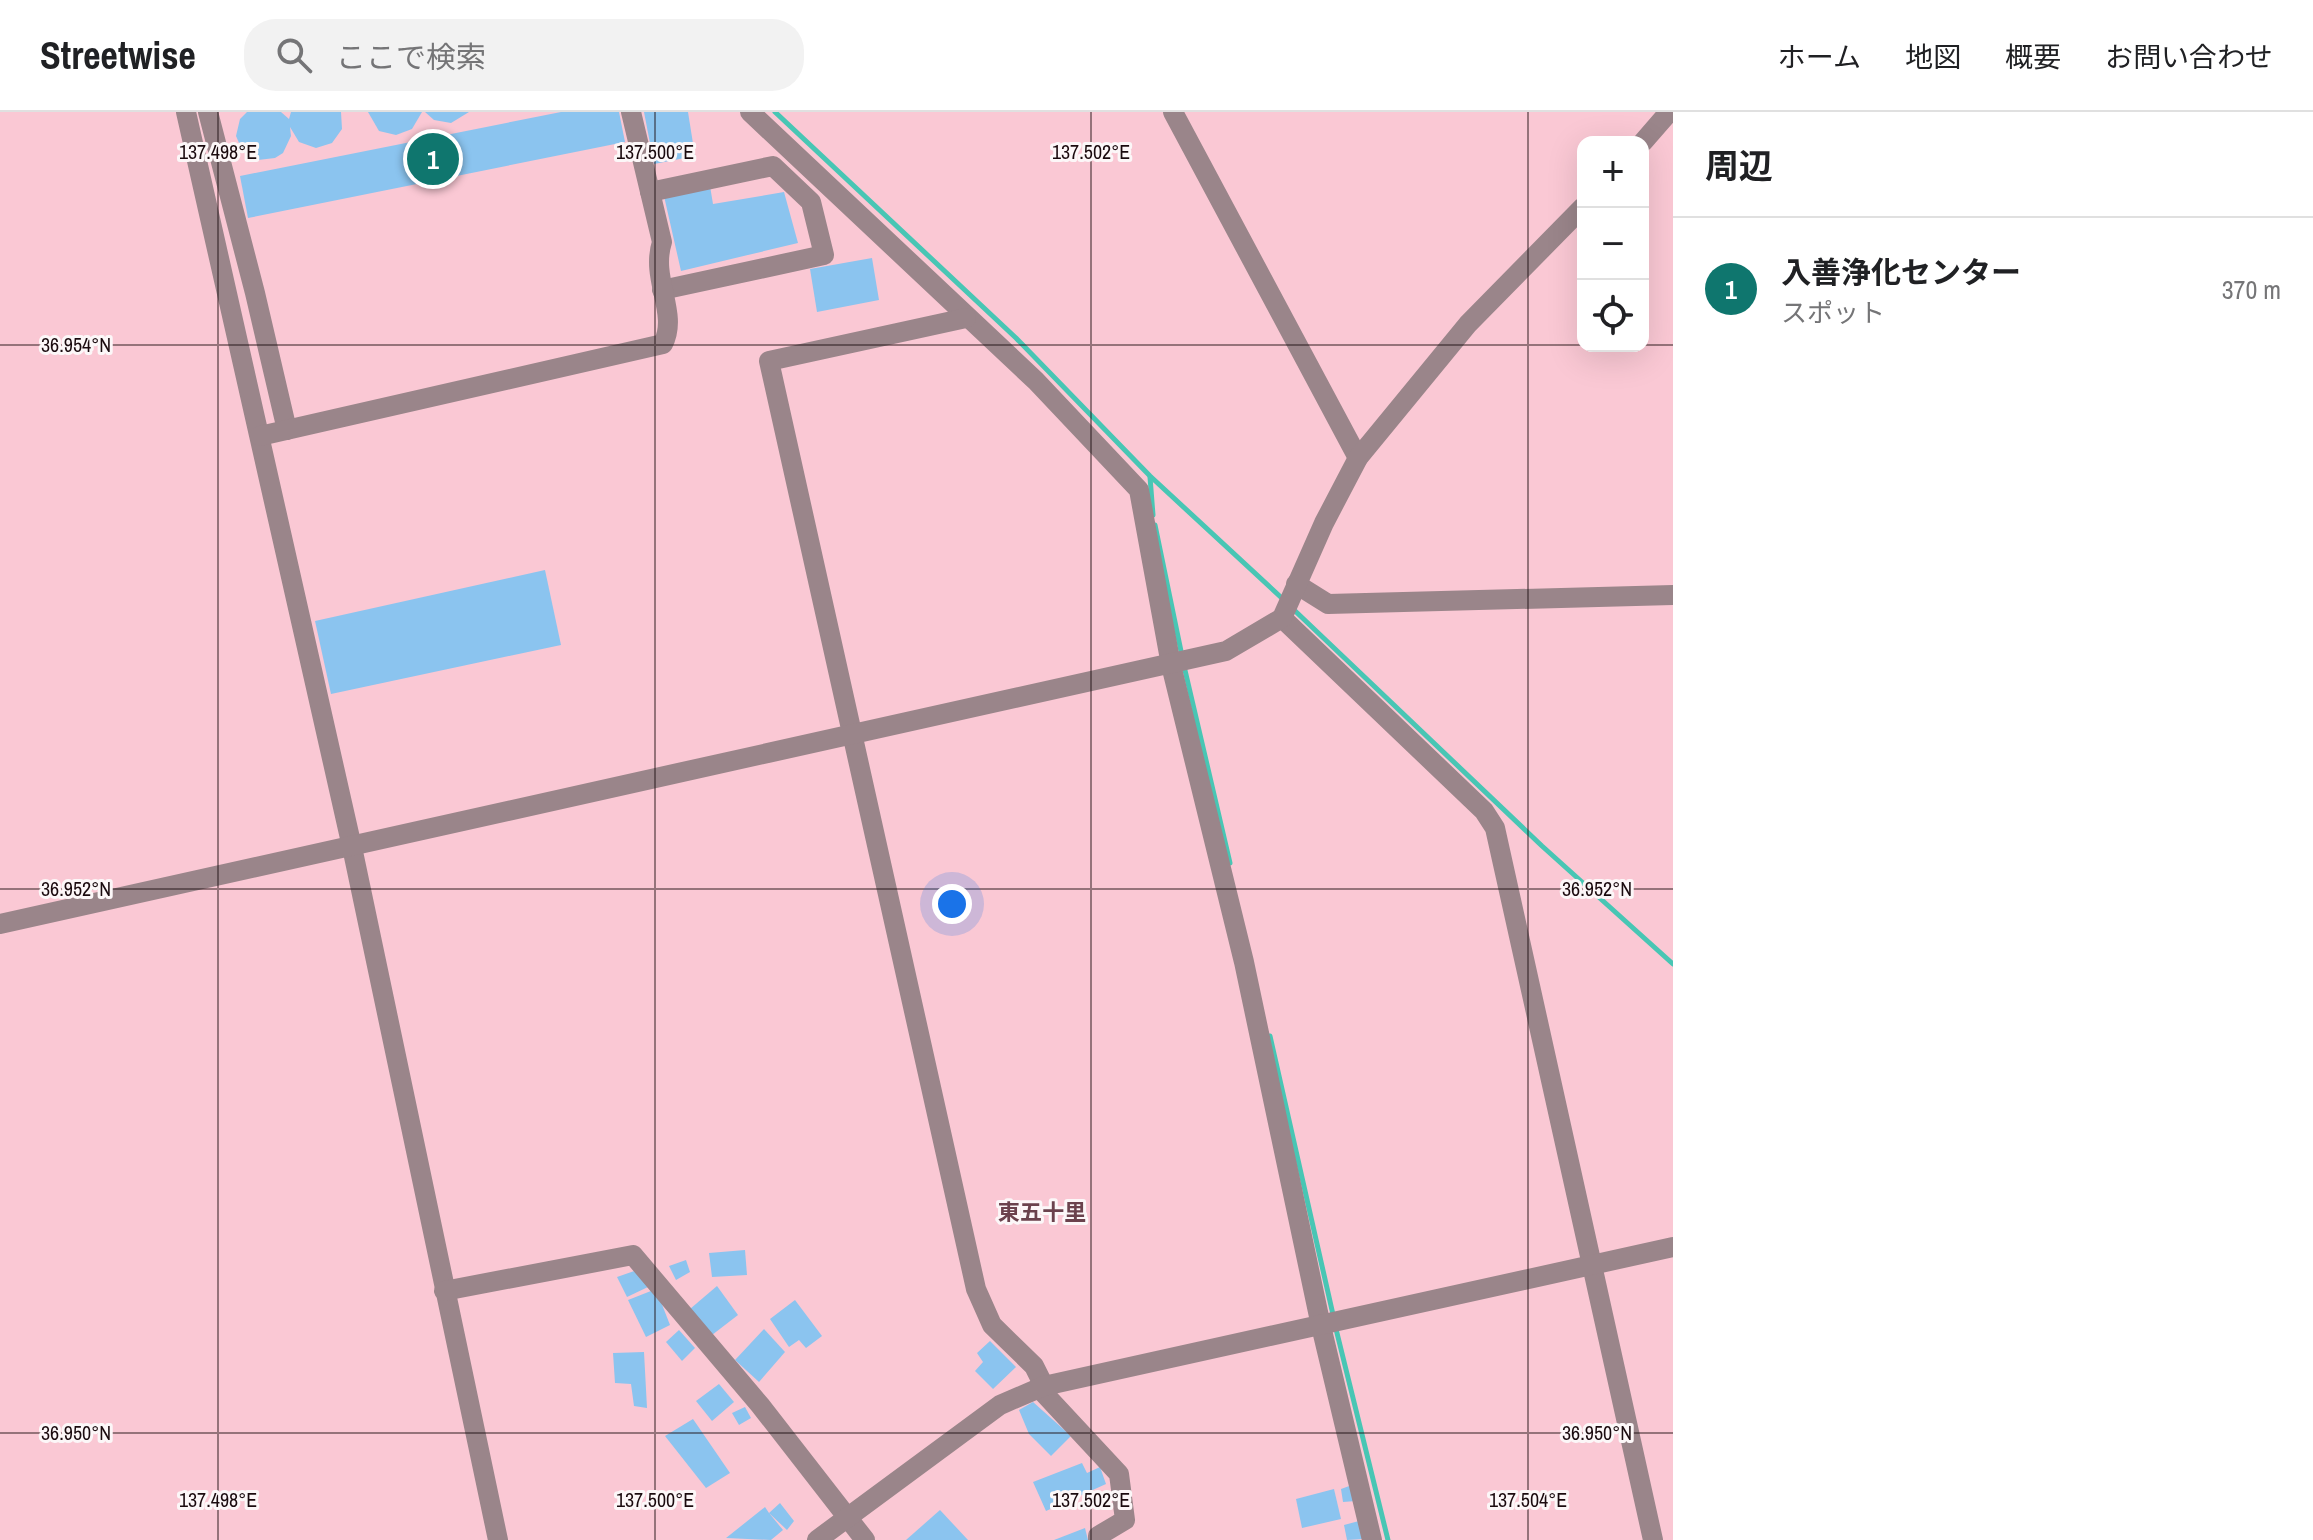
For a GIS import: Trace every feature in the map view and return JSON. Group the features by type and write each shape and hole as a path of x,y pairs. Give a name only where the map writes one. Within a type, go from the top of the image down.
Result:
{"street":[{"path":"186,112 352,847 498,1540"},
{"path":"208,112 287,430"},
{"path":"260,436 663,344 670,330 656,260 662,242 631,112"},
{"path":"750,112 1036,381 1139,490 1171,665 1244,962 1321,1326 1372,1540"},
{"path":"1173,112 1358,458"},
{"path":"1648,136 1669,112"},
{"path":"650,192 773,166 811,202 824,255 662,290"},
{"path":"0,924 851,732 1226,651 1282,618 1358,458 1468,324 1582,208"},
{"path":"966,318 769,361 976,1289 992,1325 1034,1366 1042,1387 1119,1474 1125,1520 1098,1536 1098,1540"},
{"path":"1296,584 1328,604 1673,595"},
{"path":"1282,618 1484,811 1495,828 1653,1540"},
{"path":"817,1540 1000,1405 1042,1387 1673,1247"},
{"path":"444,1291 633,1255 760,1405 865,1540"}],"building":[{"path":"247,112 281,112 289,119 291,112 341,112 342,129 332,143 316,148 299,142 290,127 291,136 283,153 275,158 258,160 243,152 236,136 240,119"},
{"path":"368,112 422,112 412,129 396,135 379,131"},
{"path":"425,112 469,112 451,123 434,120"},
{"path":"561,112 619,112 625,142 248,218 240,176"},
{"path":"644,112 688,112 695,156 654,164"},
{"path":"710,186 713,204 784,192 798,243 681,271 664,196"},
{"path":"872,258 879,300 817,312 810,269"},
{"path":"545,570 561,645 331,694 315,621"},
{"path":"745,1250 747,1275 712,1277 709,1253"},
{"path":"686,1260 690,1272 676,1280 669,1266"},
{"path":"640,1269 648,1287 627,1297 617,1277"},
{"path":"717,1286 738,1315 712,1335 690,1309"},
{"path":"656,1289 670,1325 646,1337 628,1300"},
{"path":"795,1300 822,1336 806,1348 799,1340 789,1347 770,1319"},
{"path":"764,1329 785,1352 759,1382 735,1360"},
{"path":"679,1330 695,1348 682,1361 666,1342"},
{"path":"990,1341 1016,1367 993,1389 975,1371 983,1362 977,1353"},
{"path":"644,1352 647,1408 634,1406 631,1384 615,1383 613,1353"},
{"path":"719,1384 734,1402 712,1421 696,1401"},
{"path":"1033,1402 1071,1436 1051,1456 1029,1434 1019,1410"},
{"path":"745,1407 751,1418 739,1425 732,1413"},
{"path":"693,1419 730,1473 706,1488 665,1436"},
{"path":"1082,1463 1087,1473 1100,1467 1106,1484 1046,1511 1033,1482"},
{"path":"1352,1485 1356,1501 1343,1502 1341,1489"},
{"path":"1334,1489 1341,1519 1302,1528 1296,1499"},
{"path":"780,1503 794,1521 787,1530 769,1513"},
{"path":"765,1507 783,1530 771,1540 726,1538"},
{"path":"940,1510 968,1540 906,1540"},
{"path":"1359,1521 1363,1539 1347,1540 1344,1525"},
{"path":"1085,1528 1088,1540 1054,1540"}],"waterway":[{"path":"775,112 1016,338 1150,476 1285,601"},
{"path":"1150,477 1153,515"},
{"path":"1155,525 1182,656"},
{"path":"1292,608 1542,846 1673,964"},
{"path":"1184,666 1230,863"},
{"path":"1270,1036 1334,1319"},
{"path":"1336,1329 1388,1540"}],"place":[{"name":"入善浄化センター","path":"433,159"}],"district":[{"name":"東五十里","path":"1042,1212"}]}
